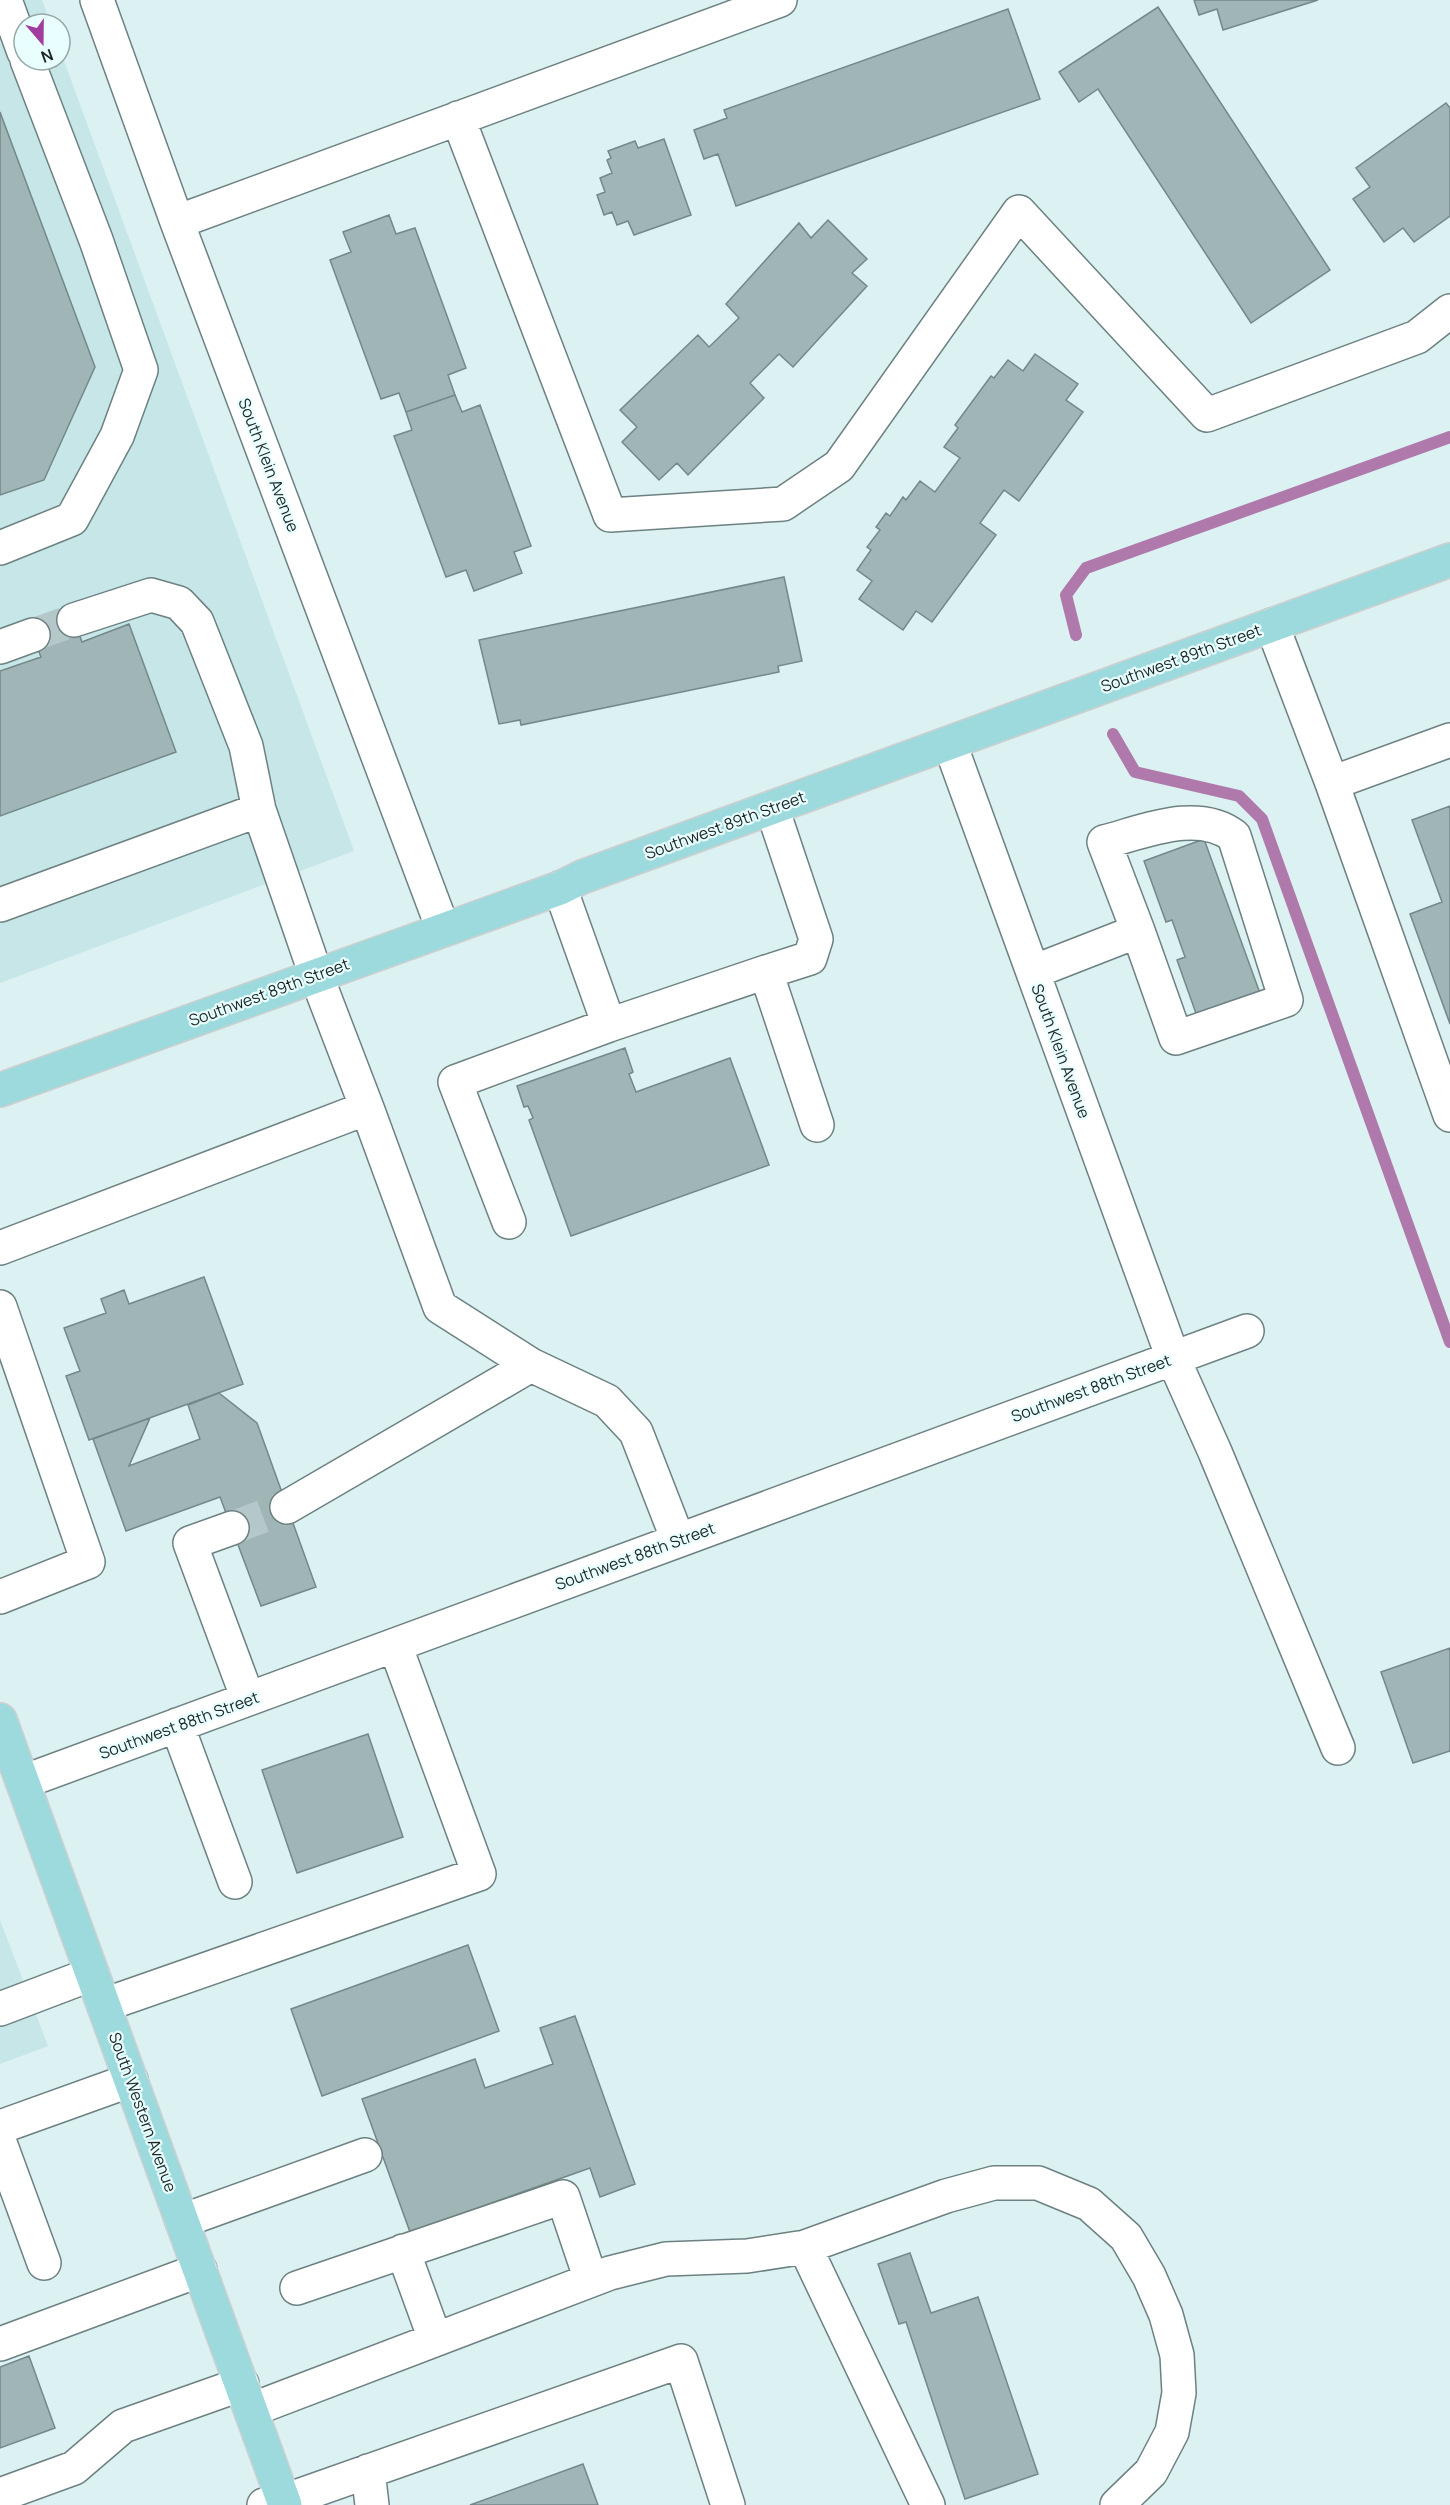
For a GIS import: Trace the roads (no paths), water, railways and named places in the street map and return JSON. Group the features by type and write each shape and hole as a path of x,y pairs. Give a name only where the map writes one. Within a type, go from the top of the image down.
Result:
{"main road":[{"name":"Southwest 89th Street","path":"0,1090 560,888 582,877 1450,560"},
{"name":"South Western Avenue","path":"0,1720 246,2397 278,2504"}],"street":[{"path":"5,0 12,19"},
{"name":"South Klein Avenue","path":"97,0 177,222 443,929"},
{"path":"177,222 780,0"},
{"path":"0,548 72,519 117,436 141,370 96,240 32,72"},
{"path":"458,118 610,515 783,504 839,466 1019,212 1207,415 1417,337 1450,312"},
{"path":"74,620 151,595 178,603 197,622 246,746 259,810 316,975 440,1307 531,1365 607,1401 636,1432 678,1540"},
{"path":"1272,625 1332,783 1450,1115"},
{"path":"0,647 33,635"},
{"path":"1332,783 1450,740"},
{"name":"South Klein Avenue","path":"950,744 1173,1358 1215,1452 1338,1748"},
{"path":"509,1222 455,1082 609,1025 810,958 816,939 772,808"},
{"path":"0,905 259,810"},
{"path":"1181,823 1221,826 1234,836 1286,1000 1176,1038 1137,931 1104,842 1181,823"},
{"path":"560,888 609,1025"},
{"path":"1033,972 1137,931"},
{"path":"766,972 817,1125"},
{"path":"0,1248 367,1108"},
{"path":"0,1307 88,1562 0,1597"},
{"name":"Southwest 88th Street","path":"23,1782 1246,1331"},
{"path":"287,1507 531,1365"},
{"path":"232,1528 190,1543 248,1699"},
{"path":"104,2005 479,1874 394,1645"},
{"path":"177,1725 235,1882"},
{"path":"0,2009 92,1974"},
{"path":"0,2127 131,2080"},
{"path":"0,2143 44,2263"},
{"path":"182,2221 364,2155"},
{"path":"0,2494 74,2468 123,2426 246,2397 435,2339 591,2280 666,2259 747,2256 805,2247 946,2196 994,2183 1038,2183 1089,2204 1126,2237 1149,2276 1166,2315 1177,2355 1179,2393 1172,2432 1151,2472 1117,2505"},
{"path":"297,2288 563,2197 591,2280"},
{"path":"805,2247 928,2505"},
{"path":"403,2252 435,2339"},
{"path":"0,2344 200,2270"},
{"path":"278,2504 681,2361 729,2500 728,2505"},
{"path":"368,2471 372,2505"}],"waterway":[{"path":"1076,635 1066,595 1086,568 1450,437"},
{"path":"1113,734 1135,772 1239,796 1262,819 1450,1342"}],"tunnel":[{"path":"33,635 74,620"},
{"path":"232,1528 287,1507"}]}
